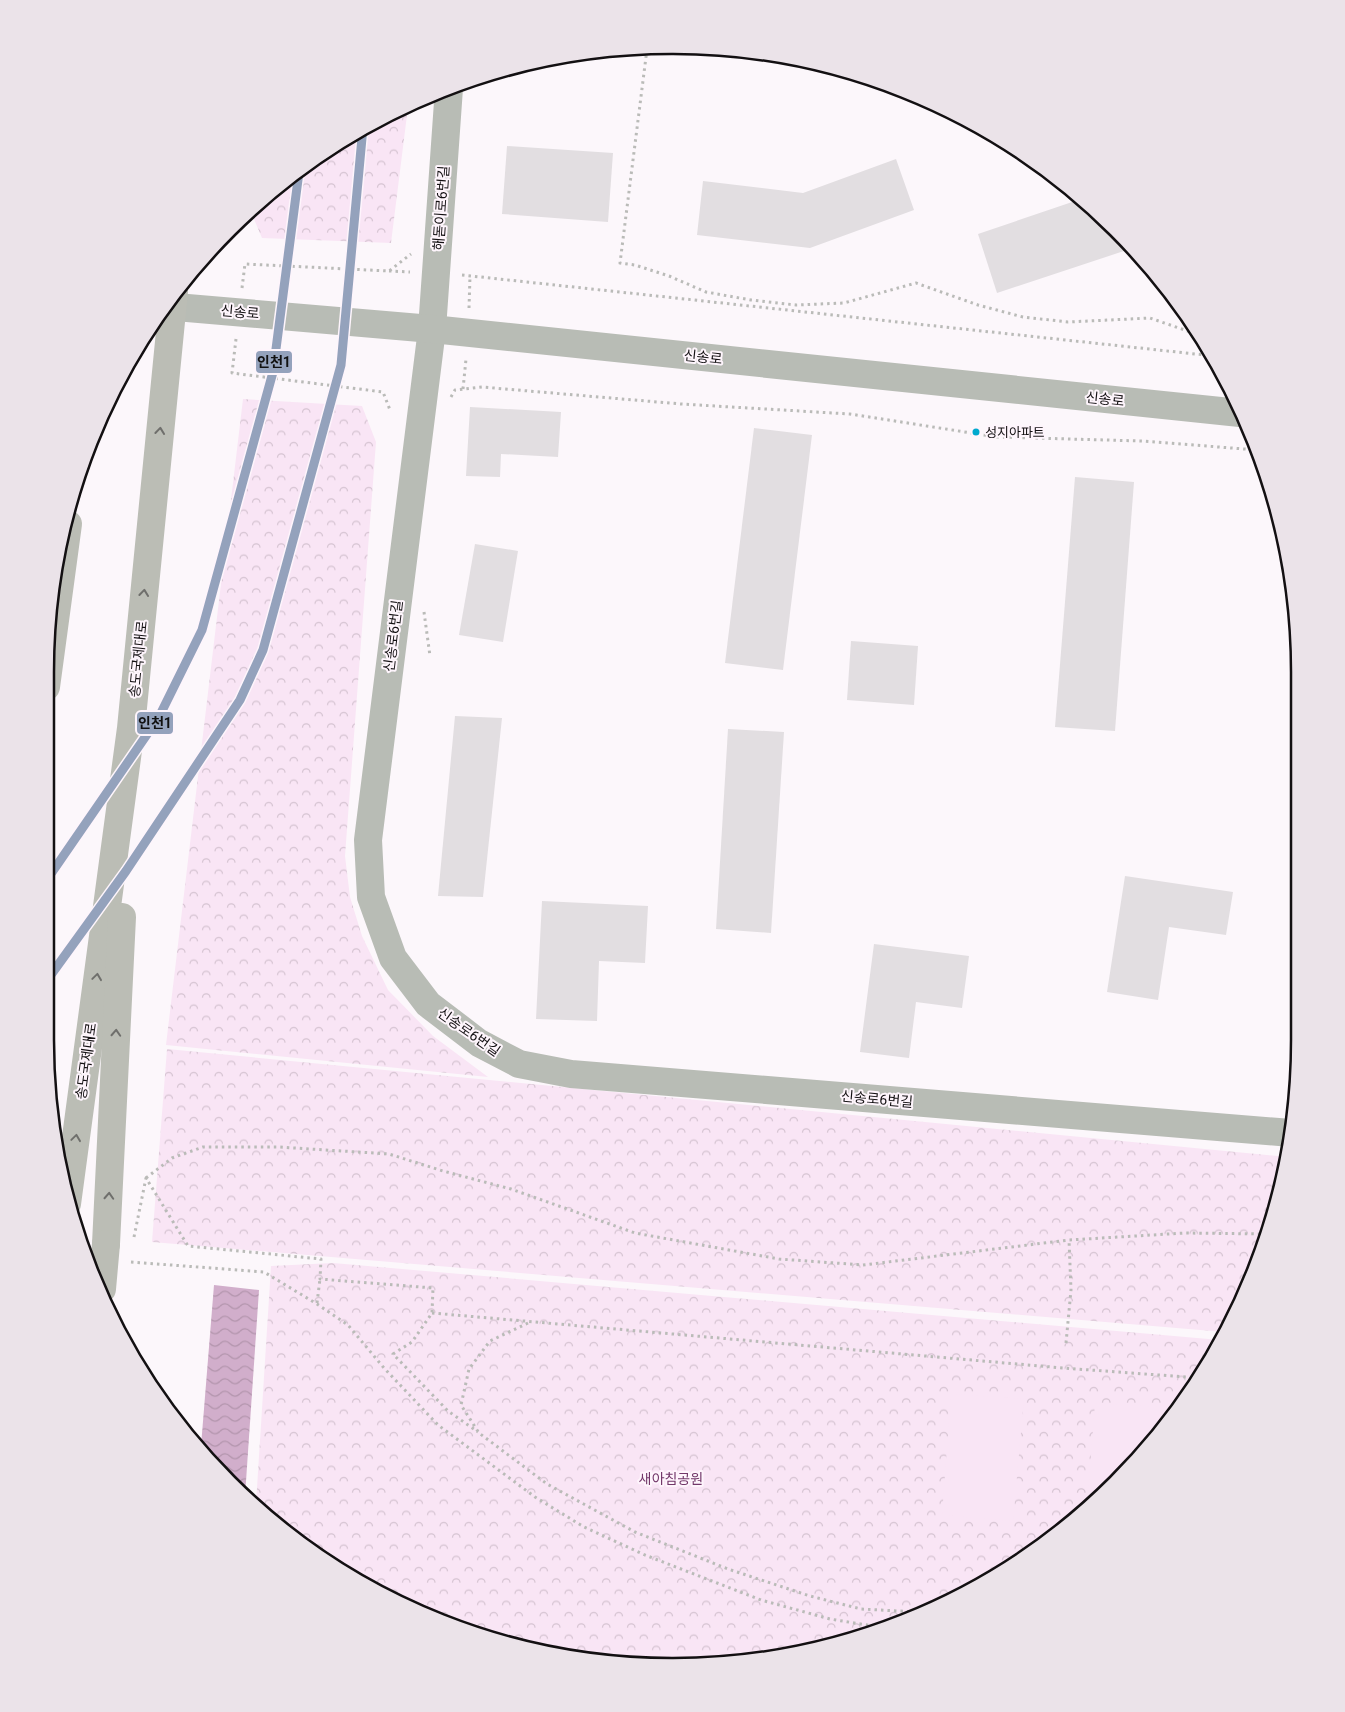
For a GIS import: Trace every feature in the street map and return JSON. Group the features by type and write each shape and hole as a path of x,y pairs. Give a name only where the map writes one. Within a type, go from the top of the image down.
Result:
{"main road":[{"name":"송도국제대로","path":"70,1179 131,728 169,314"},
{"path":"103,1280 131,728"}],"street":[{"name":"해돋이로6번길","path":"432,329 449,96"},
{"name":"신송로","path":"178,302 1233,412"},
{"name":"신송로6번길","path":"432,329 368,840 371,897 392,958 428,1004 480,1043 518,1064 571,1074 1284,1132"}],"path":[{"path":"646,55 620,263 669,276 706,292 750,300 796,305 844,303 916,283 978,305 1023,318 1068,322 1150,318 1188,331"},
{"path":"242,292 245,264 388,271 413,253"},
{"path":"470,276 1203,355"},
{"path":"236,335 232,373 383,392 390,410"},
{"path":"446,403 455,390 482,388 681,404 850,414 997,437 1142,441 1249,449"},
{"path":"424,608 430,656"},
{"path":"134,1238 146,1178 172,1158 203,1147 279,1147 389,1154 444,1172 511,1189 635,1233 779,1259 862,1265 1069,1240 1185,1233 1259,1234"},
{"path":"146,1178 188,1246 321,1259 317,1304"},
{"path":"1066,1343 1071,1290 1069,1240"},
{"path":"129,1262 264,1272 348,1325 384,1368 438,1426 536,1497 584,1527 644,1555 761,1600 830,1619 870,1625"},
{"path":"320,1279 433,1288 432,1313 412,1342 394,1354 448,1411 547,1484 635,1532 728,1569 810,1596 860,1609 908,1612"},
{"path":"432,1313 1191,1377"},
{"path":"479,1433 461,1406 469,1369 490,1341 530,1322"}],"green space":[{"path":"407,114 391,243 262,238 254,219 265,207 329,158 363,137"},
{"path":"243,399 362,406 376,442 345,856 350,897 362,936 388,990 433,1036 488,1077 166,1045"},
{"path":"167,1049 1280,1156 1270,1200 1258,1238 1244,1276 1217,1331 152,1242"},
{"name":"새아침공원","path":"333,1263 1213,1339 1187,1383 1163,1416 1110,1477 1049,1530 1016,1554 982,1575 909,1611 833,1637 753,1653 713,1657 632,1657 592,1653 512,1637 436,1611 363,1575 329,1554 296,1530 256,1497 271,1266"},
{"path":"951,1394 1024,1399 1013,1521 942,1515"},
{"path":"1095,1403 1169,1407 1138,1447 1088,1498"}],"water":[{"path":"214,1285 259,1290 246,1487 201,1440"}],"building":[{"path":"507,146 613,153 608,222 502,214"},
{"path":"896,159 914,210 810,248 697,235 703,181 803,193"},
{"path":"1073,202 1125,251 997,293 978,234"},
{"path":"470,407 561,412 558,457 501,454 500,477 466,476"},
{"path":"754,428 812,435 783,670 725,663"},
{"path":"1075,477 1134,482 1115,731 1055,727"},
{"path":"475,544 518,551 503,642 459,635"},
{"path":"851,641 918,646 914,705 847,700"},
{"path":"455,716 502,718 483,897 438,896"},
{"path":"728,729 784,732 771,933 716,929"},
{"path":"1125,876 1233,892 1226,935 1169,927 1158,1000 1107,992"},
{"path":"542,901 648,906 645,963 599,961 597,1021 536,1019"},
{"path":"874,944 969,956 962,1008 916,1002 909,1058 860,1052"}],"transit line":[{"name":"인천1","path":"54,971 126,871 240,700 263,650 341,365 362,138"},
{"name":"인천1","path":"54,869 159,717 202,630 273,372 298,181"}],"place":[{"name":"성지아파트","path":"976,432"}]}
